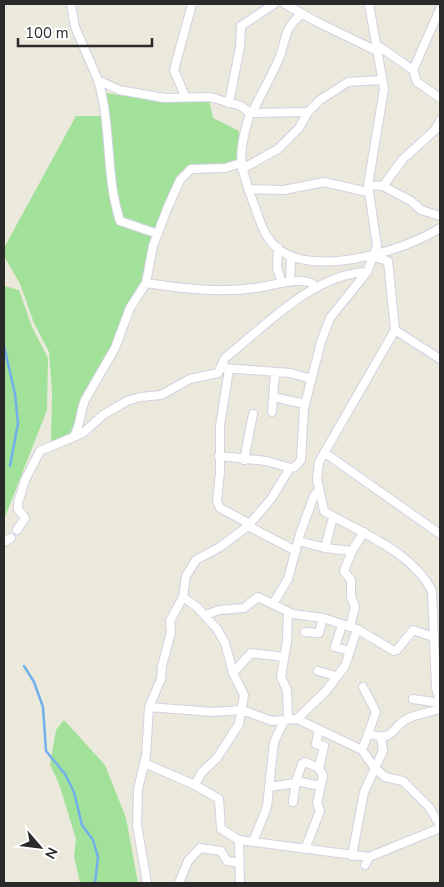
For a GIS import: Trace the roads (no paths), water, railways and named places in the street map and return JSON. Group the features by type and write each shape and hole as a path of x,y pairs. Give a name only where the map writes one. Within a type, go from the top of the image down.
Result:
{"street":[{"path":"71,4 74,27 98,80 106,114 112,179 120,220 158,234"},
{"path":"185,96 174,70 192,4"},
{"path":"229,103 240,47 241,26 274,4"},
{"path":"285,4 302,14 378,48 412,70 417,82 440,98"},
{"path":"147,883 137,825 137,807 144,763 149,708 161,679 162,666 171,632 170,621 183,597 186,576 196,560 220,547 249,525 271,499 290,468 298,464 303,456 302,439 305,404 320,342 330,318 367,272 374,255 378,238 368,188 375,132 384,97 378,48 369,4"},
{"path":"412,70 440,9"},
{"path":"302,14 294,20 284,35 279,59 251,113 240,147 241,166 262,226 278,248 291,258 329,263 374,255 406,245 440,228"},
{"path":"98,80 119,90 164,98 185,96 210,97 241,106 251,113 308,112"},
{"path":"74,436 81,421 85,400 115,348 130,308 146,282 158,234 167,209 184,174 191,169 241,166 278,149 299,128 308,112 320,100 348,82 382,80"},
{"path":"383,186 403,159 435,130 440,121"},
{"path":"249,189 284,190 324,182 368,188 383,186 411,201 420,210 440,216"},
{"path":"278,248 277,268 286,282"},
{"path":"374,255 388,261 395,330 319,462 318,491 324,511 364,532 425,578 432,591 436,688 440,702 413,699"},
{"path":"286,282 291,258"},
{"path":"296,550 249,525 218,505 220,426 225,358 313,288 355,273 367,272"},
{"path":"146,282 187,290 259,287 286,282 307,281 313,284 313,288"},
{"path":"395,330 440,359"},
{"path":"17,530 25,518 18,509 18,502 36,456 40,451 82,433 103,415 121,404 138,397 166,393 190,379 218,373 225,368 295,374 311,379"},
{"path":"272,412 275,373"},
{"path":"273,397 305,404"},
{"path":"244,460 253,414"},
{"path":"325,453 440,534"},
{"path":"219,456 266,461 290,468"},
{"path":"273,604 288,579 311,502 318,491"},
{"path":"325,548 333,517"},
{"path":"297,719 326,691 345,666 350,651 350,627 355,606 352,597 351,580 344,571 352,551 364,532"},
{"path":"299,540 325,548 352,551"},
{"path":"206,615 219,610 244,608 258,596 288,612 323,618 350,627 395,651 413,630 433,637"},
{"path":"183,597 206,615 225,643 233,673 244,691 239,724 222,751 202,772 195,785"},
{"path":"253,842 267,807 274,742 286,720 287,690 281,680 288,612"},
{"path":"304,632 319,633 323,618"},
{"path":"350,627 335,647 350,651"},
{"path":"233,673 251,653 284,657"},
{"path":"318,671 336,676"},
{"path":"362,750 376,712 364,687"},
{"path":"144,763 195,785 219,799 221,829 239,840 369,857 440,826 430,807 403,781 386,777 374,767 362,750 297,719 272,720 242,710 212,712 149,708"},
{"path":"368,734 381,737 393,733 409,718 440,709"},
{"path":"319,730 316,744 324,746"},
{"path":"305,849 320,811 317,803 323,776 319,768 324,746 329,743 332,735"},
{"path":"352,856 364,792 383,751 381,737"},
{"path":"293,802 296,782 302,764 305,762 319,768"},
{"path":"269,787 296,782 320,786"},
{"path":"239,840 240,883"},
{"path":"179,883 191,856 200,848 221,851 227,862 240,863"},
{"path":"365,865 369,857"}],"waterway":[{"path":"4,346 15,394 18,423 10,466"},
{"path":"24,666 34,682 43,707 46,751 65,774 74,792 82,825 93,840 98,857 95,883"}]}
